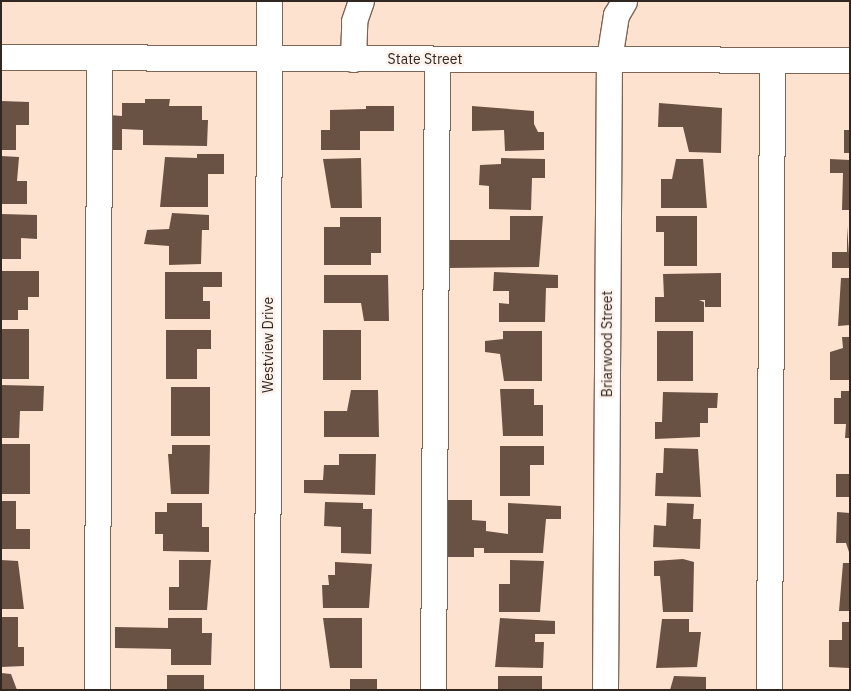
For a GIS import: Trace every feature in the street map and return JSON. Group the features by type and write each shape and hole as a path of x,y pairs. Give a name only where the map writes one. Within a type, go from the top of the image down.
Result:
{"street":[{"name":"Westview Drive","path":"267,690 269,1"},
{"path":"353,59 354,21 361,1"},
{"name":"Briarwood Street","path":"605,690 609,59 614,6"},
{"name":"State Street","path":"1,57 850,60"},
{"path":"97,690 100,57"},
{"path":"433,690 437,59"},
{"path":"769,690 772,60"}],"building":[{"path":"145,99 170,99 169,106 202,106 202,120 208,120 207,146 143,145 143,130 122,129 122,150 109,150 109,115 122,116 122,103 145,103"},
{"path":"1,101 29,102 29,125 16,125 16,150 1,150"},
{"path":"659,103 722,108 721,153 689,152 683,127 658,127"},
{"path":"366,106 394,106 394,131 360,131 360,150 321,150 321,130 330,130 330,110 366,109"},
{"path":"472,106 534,111 534,124 538,132 544,132 544,150 505,151 504,130 472,131"},
{"path":"844,130 850,130 850,153 844,153"},
{"path":"197,154 224,154 224,174 208,174 208,207 160,207 165,157 197,158"},
{"path":"1,156 19,157 17,181 27,181 27,204 1,204"},
{"path":"361,158 362,208 331,208 323,159"},
{"path":"501,158 545,159 545,178 532,178 531,210 489,209 489,186 479,185 480,165 501,164"},
{"path":"676,159 703,159 707,208 661,208 661,179 672,179"},
{"path":"830,159 850,160 850,210 842,210 843,173 830,173"},
{"path":"172,213 209,215 209,230 202,230 201,264 169,265 169,246 144,244 147,230 169,229"},
{"path":"1,214 37,215 37,239 21,238 21,259 1,259"},
{"path":"510,216 543,216 539,267 447,268 447,240 510,240"},
{"path":"656,216 697,216 697,266 664,266 664,232 656,232"},
{"path":"340,217 381,217 381,253 371,253 371,265 324,265 324,227 340,227"},
{"path":"847,226 850,268 832,268 832,252 847,252"},
{"path":"1,271 39,271 39,297 28,297 28,310 18,310 18,320 1,320"},
{"path":"165,272 222,272 222,287 203,287 203,301 210,301 210,319 165,319"},
{"path":"494,272 558,275 558,288 546,288 545,322 499,322 499,303 509,304 509,291 493,291"},
{"path":"721,273 721,307 705,307 705,300 699,300 704,302 704,322 655,322 655,297 664,297 663,274"},
{"path":"324,275 388,275 389,321 364,321 361,303 324,303"},
{"path":"841,278 850,278 850,325 838,326"},
{"path":"1,329 29,329 29,379 1,379"},
{"path":"166,330 211,330 211,349 197,349 197,379 166,379"},
{"path":"323,330 361,330 361,380 323,380"},
{"path":"503,331 542,331 542,381 504,381 500,354 485,352 485,341 503,339"},
{"path":"657,331 693,331 693,381 657,381"},
{"path":"842,337 850,337 850,380 830,380 830,352 843,348"},
{"path":"1,385 44,386 43,411 20,411 19,438 1,438"},
{"path":"171,387 210,387 210,436 171,436"},
{"path":"500,389 534,389 534,405 543,405 543,436 503,436"},
{"path":"351,390 378,390 379,437 324,437 324,411 347,411"},
{"path":"841,391 850,391 850,438 845,438 846,424 834,424 834,398 841,398"},
{"path":"663,392 718,393 717,408 708,408 708,423 700,423 700,437 655,439 655,422 662,422"},
{"path":"1,444 30,444 30,494 1,494"},
{"path":"172,445 210,445 209,494 171,494 168,454 172,454"},
{"path":"500,446 544,446 544,465 530,465 530,496 500,496"},
{"path":"664,448 698,449 701,497 655,496 656,473 663,473"},
{"path":"339,454 376,454 375,495 304,493 304,480 323,480 324,465 339,465"},
{"path":"836,474 850,474 850,497 836,497"},
{"path":"448,500 472,500 472,520 486,521 486,531 508,534 508,503 561,506 561,519 546,519 543,553 484,553 484,548 474,548 474,557 445,557"},
{"path":"1,501 16,501 16,529 30,529 30,549 1,549"},
{"path":"325,502 363,503 363,509 372,509 371,554 341,553 341,527 324,526"},
{"path":"167,503 202,503 202,527 209,527 209,552 163,551 163,534 155,534 155,512 167,512"},
{"path":"667,503 694,504 693,519 701,519 700,549 653,547 654,525 666,526"},
{"path":"837,512 850,513 850,555 846,543 836,543"},
{"path":"683,559 694,562 693,612 663,612 660,576 654,576 654,561"},
{"path":"1,560 18,561 24,609 1,609"},
{"path":"179,560 211,560 207,610 169,610 169,587 179,587"},
{"path":"510,560 544,561 540,612 499,612 499,584 510,584"},
{"path":"335,562 372,564 369,608 323,608 322,585 329,585 328,575 335,575"},
{"path":"843,563 850,563 850,611 839,611"},
{"path":"1,617 18,617 18,647 24,647 24,666 1,667"},
{"path":"168,618 202,618 202,633 212,633 211,665 171,665 171,649 115,648 115,627 168,628"},
{"path":"323,618 362,618 362,668 330,668"},
{"path":"500,618 555,621 555,634 535,634 535,642 544,642 543,668 495,667"},
{"path":"662,619 689,619 689,632 701,632 697,667 656,668"},
{"path":"842,622 850,622 850,668 829,667 829,640 842,640"},
{"path":"1,673 11,674 17,690 1,690"},
{"path":"167,675 204,675 204,690 167,690"},
{"path":"498,676 542,676 542,690 498,690"},
{"path":"674,676 706,677 706,690 670,690"},
{"path":"350,679 377,679 377,690 350,690"}]}
